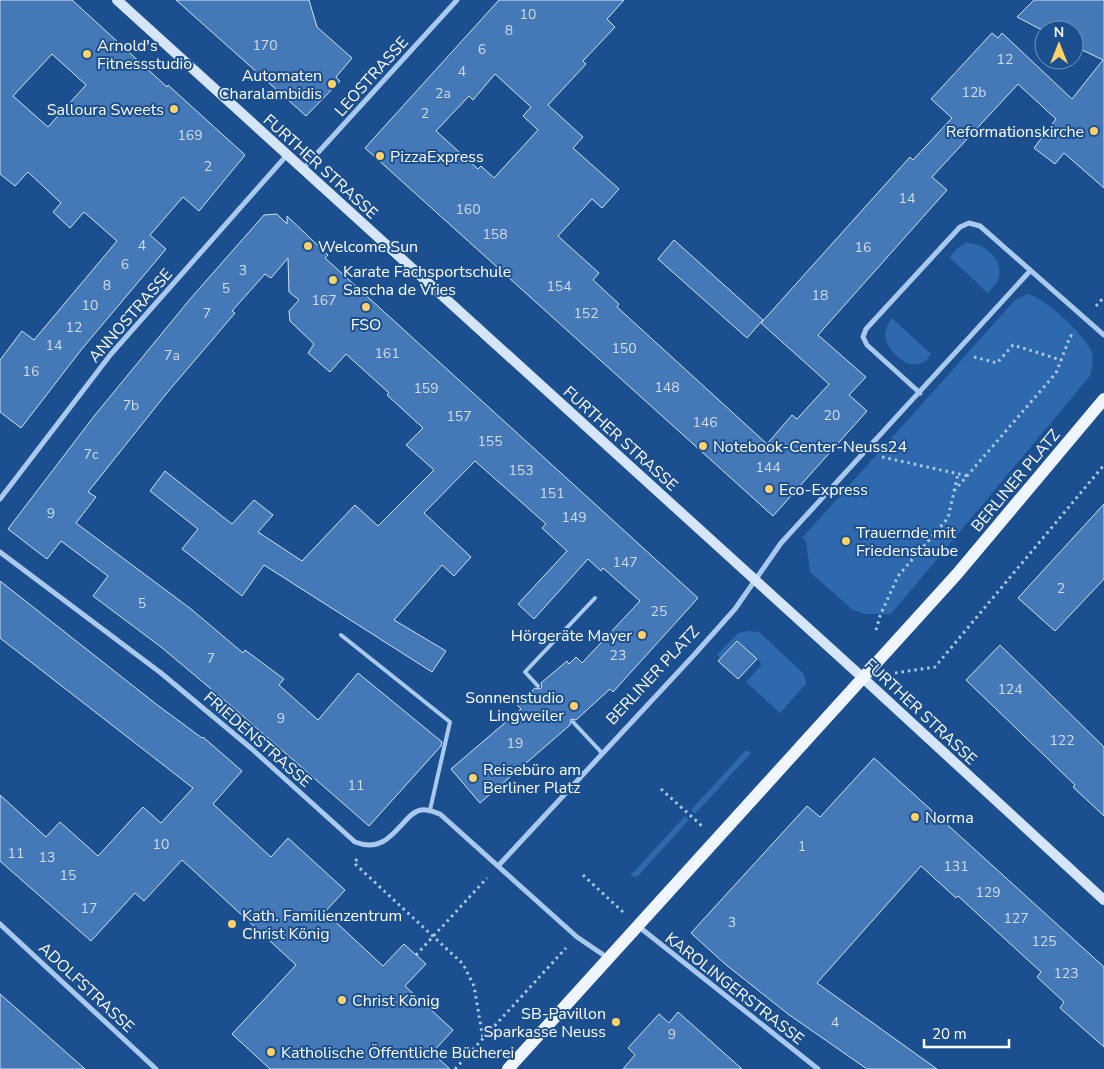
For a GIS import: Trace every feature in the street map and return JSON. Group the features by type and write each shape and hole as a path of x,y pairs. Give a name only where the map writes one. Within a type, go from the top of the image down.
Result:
{"main road":[{"name":"FURTHER STRASSE","path":"117,0 863,678 1104,900"},
{"name":"BERLINER PLATZ","path":"508,1069 957,574 1104,399"}],"street":[{"name":"LEOSTRASSE","path":"303,170 457,0"},
{"name":"ANNOSTRASSE","path":"0,499 111,354 287,155"},
{"path":"920,393 867,346 863,338 866,330 960,227 969,223 980,226 1104,335"},
{"name":"BERLINER PLATZ","path":"498,866 735,609 781,543 1030,271"},
{"name":"FRIEDENSTRASSE","path":"0,552 160,673 252,749 355,842 366,846"},
{"path":"366,846 377,845 388,839 412,815 420,810 430,810 440,814 577,937 608,958"},
{"name":"ADOLFSTRASSE","path":"0,924 156,1069"},
{"name":"KAROLINGERSTRASSE","path":"637,926 818,1069"}],"lane":[{"path":"538,686 525,672 595,598"},
{"path":"341,635 450,722 430,810"},
{"path":"573,722 602,754"}],"path":[{"path":"954,492 1056,373 1070,337 1085,319"},
{"path":"956,353 997,363 1013,345 1061,360"},
{"path":"865,453 968,476"},
{"path":"863,678 935,667 1104,465"},
{"path":"875,634 880,616 898,576 948,518 958,474"},
{"path":"661,789 716,839"},
{"path":"366,846 354,863 463,964 474,986 483,1039"},
{"path":"416,955 498,866"},
{"path":"583,875 637,926"},
{"path":"456,1069 577,937"}],"shaded area":[{"path":"966,243 973,243 986,249 996,259 1000,273 998,280 988,293 949,257"},
{"path":"1028,294 1044,302 1082,337 1092,353 1093,362 1090,376 891,614 865,614 853,610 810,572 806,541 802,538 1015,300"},
{"path":"892,318 931,354 926,361 916,364 908,363 903,361 889,347 885,333"},
{"path":"748,631 759,632 804,674 806,684 780,713 746,682 762,664 737,641 721,659 717,655 738,633"},
{"path":"746,750 751,753 695,814 691,810"},
{"path":"685,816 689,820 637,877 630,876"}],"building":[{"path":"0,0 72,0 245,155 199,211 183,197 150,235 166,249 81,350 21,428 0,412 0,360 22,331 34,340 117,241 84,212 70,228 53,212 61,203 28,172 15,186 0,174","holes":["52,54 86,85 48,127 13,96"]},
{"path":"176,0 309,0 317,27 352,58 336,77 340,81 306,116"},
{"path":"499,0 624,0 607,19 615,27 583,61 586,64 548,105 583,137 573,148 619,189 602,208 592,199 558,236 599,273 593,280 619,304 617,307 767,444 792,415 797,419 829,384 761,323 910,157 913,160 952,118 931,99 992,33 998,38 1002,33 1034,63 1034,70 1041,70 1072,99 1103,60 1084,51 1084,20 1034,20 1034,26 1017,17 1034,0 1104,0 1104,188 1064,153 1055,164 1034,148 1056,119 1018,84 932,177 947,190 818,335 866,377 849,395 867,411 773,516 365,148","holes":["495,74 531,107 523,116 538,130 494,178 481,166 478,169 436,131 469,96 473,100"]},
{"path":"277,214 287,224 287,216 328,255 325,258 698,598 613,692 610,689 576,720 571,719 570,725 480,803 451,769 521,709 517,705 535,688 540,689 542,687 541,683 567,661 569,664 576,657 582,663 640,601 603,568 601,571 588,559 534,619 518,604 567,551 542,528 546,524 475,461 424,513 471,557 454,576 442,565 394,620 446,651 432,672 264,565 242,596 182,549 198,529 150,491 165,471 232,524 254,500 273,515 258,532 302,561 355,505 378,526 434,470 406,445 423,428 387,395 389,393 346,354 330,372 308,353 314,344 290,321 289,311 299,300 289,292 288,258 271,278 265,274 232,311 235,313 166,394 88,492 96,497 76,523 191,609 243,653 245,650 284,679 279,685 318,720 358,673 442,742 441,746 369,826 161,647 93,596 108,576 61,541 47,559 8,529 95,415 191,298 264,215"},
{"path":"674,240 763,320 747,338 658,259"},
{"path":"1104,504 1104,579 1055,631 1018,598"},
{"path":"0,581 156,704 203,737 242,771 213,804 271,857 288,838 345,890 325,912 383,966 404,944 426,964 405,986 453,1030 432,1053 450,1069 270,1069 232,1034 296,965 182,860 144,901 135,893 91,941 0,861 0,795 46,837 60,822 98,856 143,807 161,823 193,788 0,638"},
{"path":"737,641 757,659 738,679 718,661"},
{"path":"1000,645 1104,747 1104,816 1073,787 1075,785 966,680"},
{"path":"874,758 1104,967 1104,1047 1060,1008 1064,1002 1037,977 1041,972 958,896 956,898 921,866 817,983 937,1069 867,1069 788,1014 725,964 691,933 807,806 820,817"},
{"path":"0,994 85,1069 0,1069"},
{"path":"678,1012 742,1069 623,1069 635,1055 628,1048 659,1014 669,1023"}],"place":[{"name":"Arnold's Fitnessstudio","path":"87,54"},
{"name":"Automaten Charalambidis","path":"332,84"},
{"name":"Salloura Sweets","path":"174,109"},
{"name":"Reformationskirche","path":"1094,131"},
{"name":"PizzaExpress","path":"380,156"},
{"name":"Welcome Sun","path":"308,246"},
{"name":"Karate Fachsportschule Sascha de Vries","path":"333,280"},
{"name":"FSO","path":"366,307"},
{"name":"Notebook-Center-Neuss24","path":"703,446"},
{"name":"Eco-Express","path":"769,489"},
{"name":"Trauernde mit Friedenstaube","path":"846,541"},
{"name":"Hörgeräte Mayer","path":"642,635"},
{"name":"Sonnenstudio Lingweiler","path":"574,706"},
{"name":"Reisebüro am Berliner Platz","path":"473,778"},
{"name":"Norma","path":"915,817"},
{"name":"Kath. Familienzentrum Christ König","path":"232,924"},
{"name":"Christ König","path":"342,1000"},
{"name":"SB-Pavillon Sparkasse Neuss","path":"616,1022"},
{"name":"Katholische Öffentliche Bücherei","path":"271,1052"}]}
